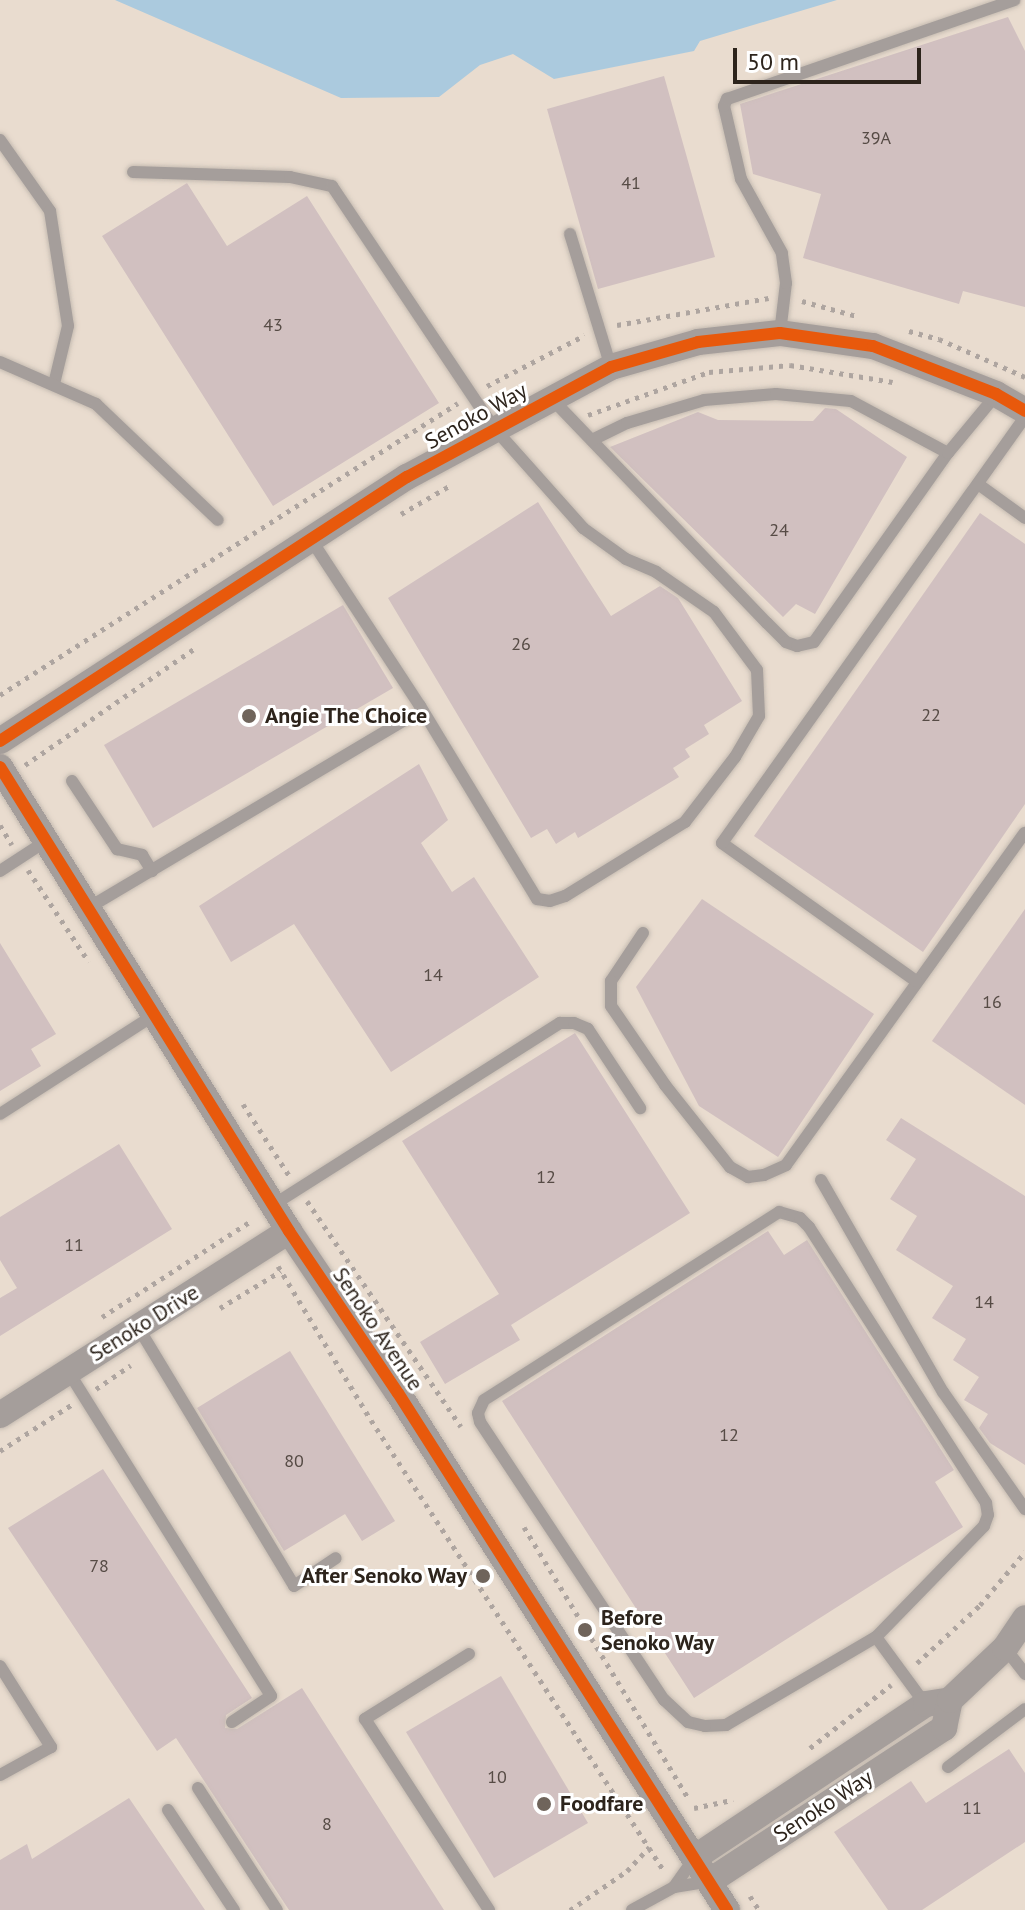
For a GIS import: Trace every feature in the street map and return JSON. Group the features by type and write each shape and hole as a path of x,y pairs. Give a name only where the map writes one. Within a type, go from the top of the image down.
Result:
{"street":[{"name":"Senoko Way","path":"0,741 407,477 611,367 698,342 780,333 873,346 996,394 1025,411"},
{"name":"Senoko Avenue","path":"12,766 46,841 289,1231 720,1874 727,1910"},
{"name":"Senoko Drive","path":"0,1415 289,1231"},
{"name":"Senoko Way","path":"704,1850 938,1702 1005,1648 1025,1618"},
{"name":"Senoko Way","path":"720,1874 944,1728 938,1702"}],"lane":[{"path":"780,333 786,283 782,253 741,179 724,106 727,99 1014,0"},
{"path":"0,140 50,211 68,326 54,384"},
{"path":"133,172 290,177 332,186 494,428 583,528 626,559 656,572 714,612 757,670 759,716 735,757 685,822 565,896 550,901 537,899 420,706 312,541"},
{"path":"570,234 611,367"},
{"path":"0,362 96,404 218,520"},
{"path":"592,440 627,423 704,400 776,394 851,401 948,453"},
{"path":"551,398 786,642 805,646 814,642 833,618 948,453 996,394"},
{"path":"916,981 722,843 1025,417"},
{"path":"978,484 1025,518"},
{"path":"88,908 406,719"},
{"path":"72,781 117,849 142,855 152,871"},
{"path":"643,933 611,981 611,1006 665,1085 730,1167 748,1177 786,1165 1025,833"},
{"path":"0,871 46,841"},
{"path":"0,1114 154,1015"},
{"path":"273,1205 560,1023 574,1023 588,1029 640,1108"},
{"path":"821,1180 943,1392 1025,1509"},
{"path":"779,1212 800,1218 986,1503 984,1526 876,1637 726,1725 705,1726 688,1722 664,1700 480,1422 480,1405 779,1212"},
{"path":"138,1327 294,1586 336,1558"},
{"path":"68,1371 271,1696 232,1722"},
{"path":"876,1637 902,1676 938,1702"},
{"path":"1005,1648 1025,1674"},
{"path":"469,1654 365,1719 489,1910"},
{"path":"0,1666 51,1747 0,1775"},
{"path":"948,1767 1025,1709"},
{"path":"198,1788 277,1910"},
{"path":"168,1810 234,1910"},
{"name":"Senoko Way","path":"674,1887 704,1850"},
{"name":"Senoko Way","path":"632,1910 674,1887 720,1874"}],"path":[{"path":"12,766 207,640"},
{"path":"307,1201 469,1440"},
{"path":"92,1323 251,1221"},
{"path":"266,1246 371,1420 674,1887"},
{"path":"520,1520 694,1808 704,1850"},
{"path":"803,1753 902,1676 980,1605 1025,1552"},
{"path":"694,1808 729,1802 742,1795"},
{"path":"570,1910 627,1871 649,1847"},
{"path":"720,1874 759,1910"}],"water":[{"path":"115,0 837,0 700,41 694,51 554,79 513,54 480,65 439,97 341,98"}],"building":[{"path":"1008,17 1025,51 1025,307 963,291 959,304 803,258 821,194 753,174 740,104"},
{"path":"664,76 715,257 598,289 547,109"},
{"path":"187,183 227,246 307,196 439,403 273,506 102,236"},
{"path":"825,408 836,409 907,457 815,614 796,604 783,617 610,447 698,412 718,420 813,421"},
{"path":"538,502 611,616 660,586 678,598 742,701 704,725 709,734 685,749 690,757 673,768 679,777 578,838 575,832 556,844 547,829 531,838 388,598"},
{"path":"980,513 1025,544 1025,804 923,952 754,836"},
{"name":"Angie The Choice","path":"343,605 393,688 153,828 104,745"},
{"path":"419,764 448,820 421,843 452,892 474,877 539,977 391,1072 294,924 231,962 199,906"},
{"path":"702,899 874,1014 778,1157 699,1106 636,987"},
{"path":"1025,909 1025,1105 932,1041"},
{"path":"0,943 56,1034 31,1049 41,1066 0,1091"},
{"path":"575,1033 690,1213 511,1325 520,1340 445,1384 420,1342 499,1294 402,1141"},
{"path":"901,1118 1025,1196 1025,1465 990,1443 979,1428 988,1414 964,1400 979,1377 953,1360 966,1339 932,1318 953,1286 896,1250 917,1216 890,1199 916,1159 886,1140"},
{"path":"119,1144 172,1229 0,1336 0,1298 17,1288 0,1260 0,1217"},
{"path":"768,1231 784,1255 807,1240 954,1470 935,1482 963,1527 694,1698 502,1401"},
{"path":"290,1351 395,1521 362,1541 345,1514 284,1551 197,1408"},
{"path":"103,1469 252,1698 226,1715 225,1728 237,1729 302,1688 444,1910 289,1910 176,1738 157,1751 8,1528"},
{"path":"501,1676 588,1823 494,1878 406,1732"},
{"path":"1009,1749 1025,1773 1025,1842 922,1910 888,1910 834,1832 911,1781 926,1803"},
{"path":"129,1798 205,1910 0,1910 0,1860 27,1844 32,1859"}],"cycle path":[{"path":"0,741 407,477 611,367 698,342 780,333 873,346 996,394 1025,411"},
{"path":"0,767 289,1231 398,1393 727,1910"}],"place":[{"name":"Angie The Choice","path":"249,716"},
{"name":"After Senoko Way","path":"483,1576"},
{"name":"Before Senoko Way","path":"585,1630"},
{"name":"Foodfare","path":"544,1804"}]}
